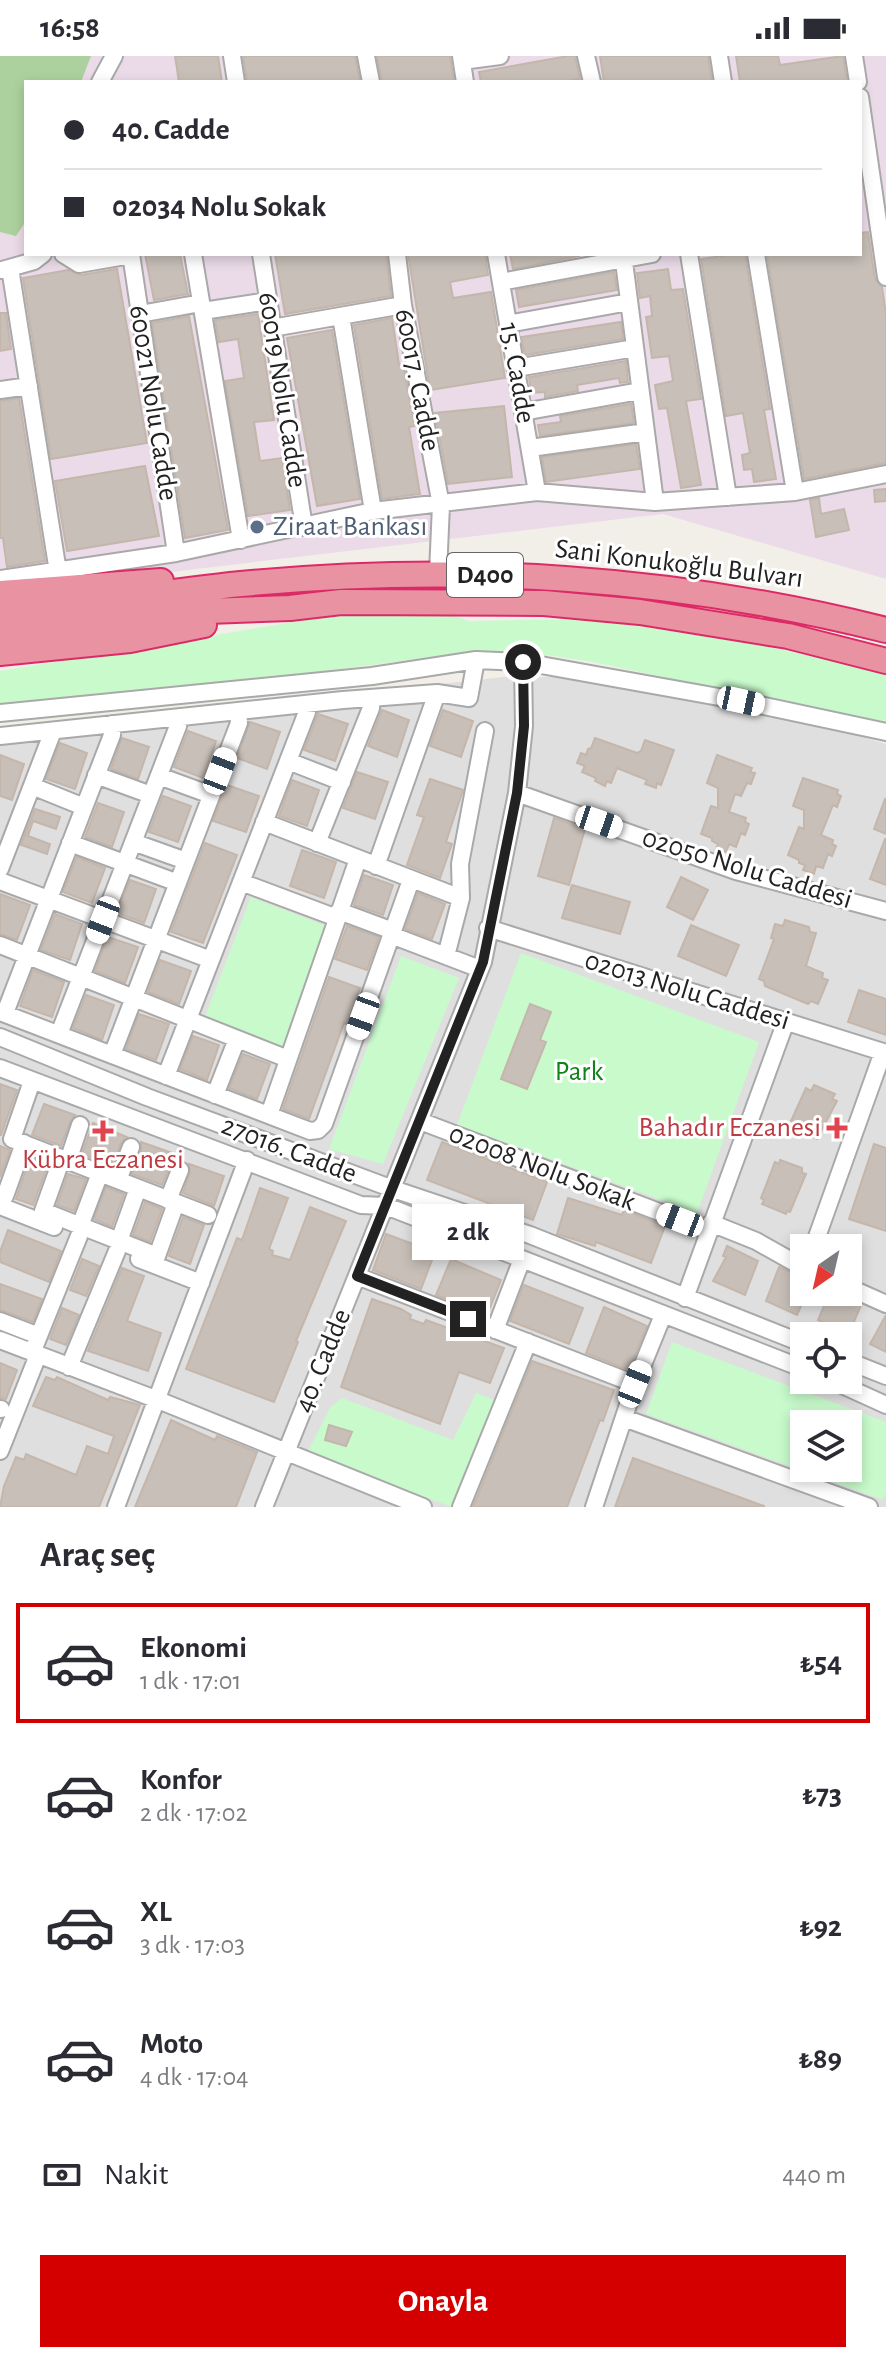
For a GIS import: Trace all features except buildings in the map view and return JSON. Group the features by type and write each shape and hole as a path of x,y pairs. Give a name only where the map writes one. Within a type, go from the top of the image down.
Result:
{"highway":[{"name":"Sani Konukoğlu Bulvarı","path":"82,615 240,584 438,573 544,576 647,585 809,611 886,630"},
{"path":"0,593 158,581 240,584"},
{"name":"Sani Konukoğlu Bulvarı","path":"82,615 290,608 341,602 544,603 640,612 788,636 886,661"},
{"path":"0,653 130,640 290,608"},
{"name":"D400","path":"0,614 82,615"},
{"name":"D400","path":"0,634 82,615"}],"street":[{"path":"101,80 114,56"},
{"path":"232,56 236,80"},
{"path":"366,56 371,80"},
{"path":"465,80 461,58 500,56"},
{"path":"586,56 592,80"},
{"path":"719,56 723,80"},
{"path":"854,56 858,80"},
{"path":"862,114 874,216 886,277"},
{"path":"40,256 34,261 5,269 29,386 58,572"},
{"path":"66,256 79,264 125,256"},
{"name":"60021 Nolu Cadde","path":"131,256 176,553"},
{"path":"193,256 241,540"},
{"name":"60019 Nolu Cadde","path":"261,256 304,527"},
{"name":"60017. Cadde","path":"397,256 403,305 441,505 438,573"},
{"name":"15. Cadde","path":"496,256 537,492"},
{"path":"689,256 728,497"},
{"path":"756,256 795,492"},
{"path":"501,282 623,257 655,502"},
{"path":"140,314 268,301"},
{"path":"508,324 629,302"},
{"path":"272,328 403,305"},
{"path":"341,316 373,511"},
{"path":"516,368 635,348"},
{"path":"0,390 29,386"},
{"path":"523,412 640,391"},
{"path":"530,448 646,432"},
{"path":"0,579 176,553 373,511 537,492 655,502 728,497 795,492 886,474"},
{"path":"809,611 886,618"},
{"path":"0,736 372,698 437,693 469,698 476,660"},
{"path":"0,713 372,676 476,660 523,662 741,701 886,732"},
{"name":"40. Cadde","path":"264,1507 480,969 517,793 524,726 523,662"},
{"path":"376,866 437,693"},
{"path":"317,843 371,708 372,698"},
{"path":"166,1076 307,712 307,704"},
{"path":"112,1055 239,723 238,711"},
{"path":"59,1034 179,717"},
{"path":"112,724 112,735 27,956 2,1012 310,1131 318,1130 324,1124 411,880"},
{"path":"0,869 53,731"},
{"path":"446,956 461,898 460,864 485,731"},
{"path":"288,761 342,782"},
{"path":"96,775 151,795"},
{"path":"159,776 211,795"},
{"path":"32,786 84,807"},
{"name":"02050 Nolu Caddesi","path":"517,793 736,871 886,911"},
{"path":"264,822 461,898"},
{"path":"133,842 186,861"},
{"path":"70,843 178,883"},
{"path":"269,1115 358,859"},
{"path":"0,881 211,960"},
{"path":"241,882 392,933 480,969"},
{"name":"02013 Nolu Caddesi","path":"488,928 884,1053"},
{"path":"0,945 288,1059"},
{"path":"685,1298 786,1021"},
{"name":"27016. Cadde","path":"0,1037 147,1097 393,1189 530,1235 790,1339"},
{"path":"215,1095 237,1039"},
{"path":"818,1234 884,1053"},
{"name":"27016. Cadde","path":"0,1068 361,1205 386,1206 790,1364"},
{"path":"32,1081 12,1139 2,1206 80,1231 201,1283"},
{"name":"02008 Nolu Sokak","path":"420,1121 756,1241 790,1260"},
{"path":"80,1125 43,1211 80,1231"},
{"path":"12,1139 208,1215"},
{"path":"118,1180 131,1147"},
{"path":"116,1507 247,1160"},
{"path":"118,1246 157,1256 180,1170"},
{"path":"0,1451 100,1173"},
{"path":"69,1367 138,1188"},
{"path":"495,1330 522,1259"},
{"path":"357,1276 635,1384"},
{"path":"862,1293 886,1304"},
{"path":"594,1507 635,1384 663,1315"},
{"path":"0,1321 39,1336"},
{"path":"0,1340 423,1507"},
{"path":"461,1507 528,1342"},
{"path":"862,1367 886,1376"},
{"path":"862,1394 886,1405"},
{"path":"624,1418 825,1499 869,1507"}],"shaded area":[{"path":"0,56 886,56 886,579 663,514 0,592"},
{"path":"503,677 566,677 721,695 886,744 886,1507 0,1507 0,727 212,709"}],"green space":[{"path":"0,56 91,56 82,80 24,80 24,224 16,236 0,232"},
{"path":"359,611 442,611 469,621 592,619 760,645 886,673 886,725 593,662 513,650 461,653 251,681 0,704 0,671"},
{"path":"251,897 329,927 282,1049 204,1019"},
{"name":"Park","path":"521,953 759,1042 697,1213 457,1125"},
{"path":"401,956 459,978 383,1164 329,1149"},
{"path":"672,1342 790,1386 790,1394 811,1394 854,1410 790,1410 790,1466 646,1414"},
{"path":"476,1393 500,1402 460,1498 452,1507 307,1453 330,1408 342,1398 453,1440"},
{"path":"862,1413 886,1422 886,1492 883,1500 833,1482 862,1482"}],"place":[{"name":"Ziraat Bankası","path":"257,527"},
{"name":"Bahadır Eczanesi","path":"837,1128"},
{"name":"Kübra Eczanesi","path":"103,1131"}],"route":[{"path":"468,1319 357,1276 483,962 517,793 524,726 523,662"}]}
